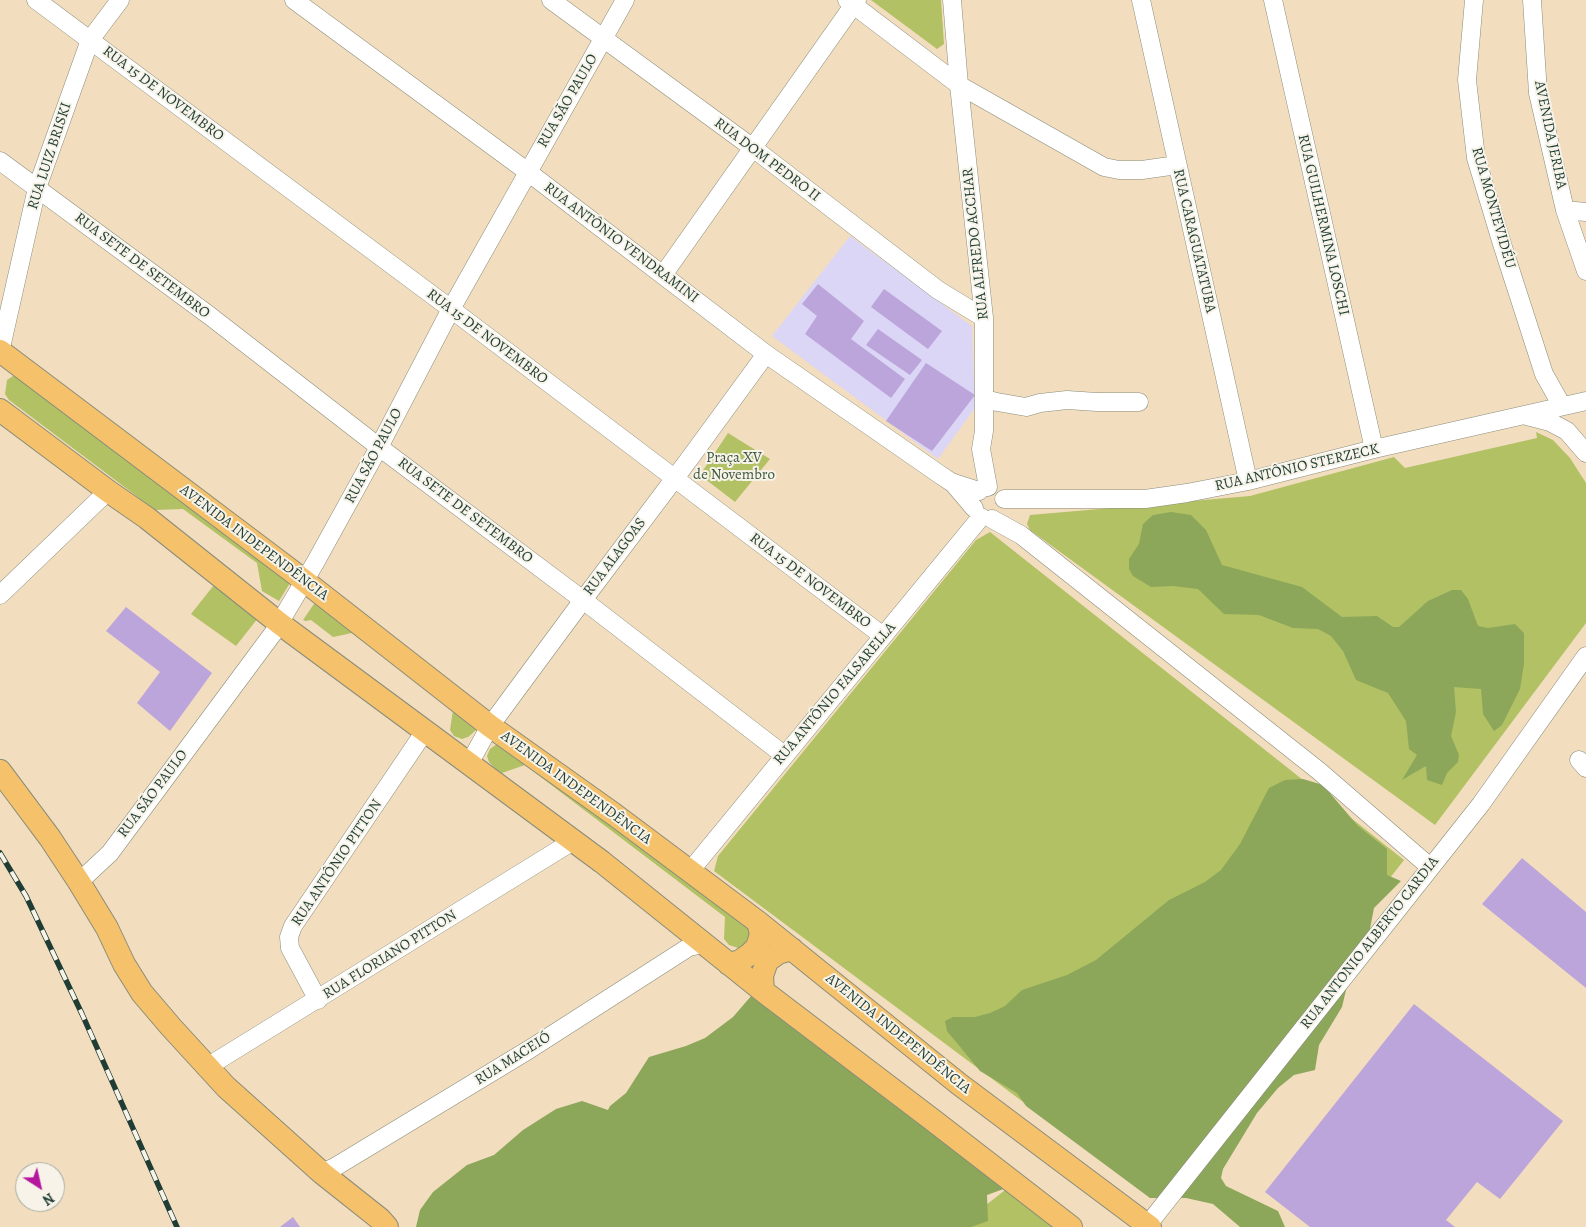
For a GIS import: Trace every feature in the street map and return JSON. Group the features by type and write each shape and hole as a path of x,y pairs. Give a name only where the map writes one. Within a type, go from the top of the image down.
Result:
{"main road":[{"name":"AVENIDA INDEPENDÊNCIA","path":"0,351 304,581 490,726 615,815 758,922 959,1084 1148,1226"},
{"path":"0,410 147,518 279,623 602,862 763,991 1071,1227"},
{"path":"0,771 50,838 79,882 107,928 124,964 142,993 206,1067 226,1087 322,1173 380,1219 387,1227"},
{"path":"730,964 740,961 757,947 761,934 758,922"},
{"path":"763,991 762,976 767,961 778,953 792,949"}],"street":[{"name":"RUA 15 DE NOVEMBRO","path":"36,0 451,309 882,636"},
{"name":"RUA LUIZ BRISKI","path":"0,351 37,188 90,40 120,0"},
{"name":"RUA ANTÔNIO VENDRAMINI","path":"294,0 528,172 766,354 983,504"},
{"name":"RUA DOM PEDRO II","path":"551,0 753,148 938,290 984,318"},
{"name":"RUA SÃO PAULO","path":"79,882 110,853 279,623 379,447 451,309 625,0"},
{"name":"RUA ALFREDO ACCHAR","path":"952,0 959,85 984,318 984,431 980,449 983,504"},
{"name":"RUA CARAGUATATUBA","path":"1141,0 1248,481"},
{"name":"RUA GUILHERMINA LOSCHI","path":"1273,0 1374,449"},
{"name":"RUA MONTEVIDÉU","path":"1474,0 1467,80 1476,158 1544,374 1562,406"},
{"name":"AVENIDA JERIBA","path":"1532,0 1538,93 1566,210 1586,271"},
{"path":"663,275 753,148 853,1 959,85 1104,167 1119,170 1142,170 1177,165"},
{"name":"RUA SETE DE SETEMBRO","path":"0,161 210,316 784,755"},
{"path":"1566,210 1586,212"},
{"name":"RUA ALAGOAS","path":"469,764 490,726 766,354"},
{"path":"984,399 1026,407 1040,403 1067,400 1139,402"},
{"name":"RUA ANTÔNIO STERZECK","path":"1004,502 1145,499 1187,493 1248,481 1374,449 1586,401"},
{"path":"1525,415 1550,422 1568,431 1586,453"},
{"path":"1021,535 1004,502 1002,494 997,490 983,504 1021,535 1319,771 1430,867"},
{"path":"0,595 108,491"},
{"name":"RUA ANTÔNIO FALSARELLA","path":"690,871 882,636 983,504 999,516 1003,511 1004,502"},
{"name":"RUA ANTONIO ALBERTO CARDIA","path":"1148,1226 1480,804 1586,656"},
{"name":"RUA ANTÔNIO PITTON","path":"318,1000 290,948 289,937 293,926 425,732"},
{"name":"RUA FLORIANO PITTON","path":"206,1067 318,1000 573,841"},
{"name":"RUA MACEIÓ","path":"322,1173 335,1167 530,1049 689,947 703,944"}],"shaded area":[{"path":"850,236 972,326 975,408 938,459 772,336"}],"green space":[{"path":"871,0 941,0 944,44 937,49"},
{"path":"16,374 293,578 279,601 262,591 257,563 183,509 155,510 9,400 5,394 7,380"},
{"path":"1536,432 1553,440 1570,458 1586,483 1586,623 1435,825 1030,530 1027,524 1030,515 1250,496 1394,457 1405,468 1537,438"},
{"name":"Praça XV de Novembro","path":"728,433 770,459 735,502 700,475"},
{"path":"1171,512 1191,515 1206,530 1222,565 1302,587 1342,617 1377,616 1393,627 1399,627 1428,601 1452,590 1461,590 1468,599 1478,626 1488,628 1515,624 1524,633 1524,664 1520,689 1502,725 1494,731 1483,714 1481,689 1454,687 1456,712 1451,736 1459,755 1458,762 1447,773 1442,785 1427,780 1426,766 1402,780 1417,755 1409,749 1406,721 1388,693 1356,680 1343,651 1331,636 1318,629 1293,628 1259,615 1224,614 1198,589 1173,586 1151,587 1133,576 1129,569 1129,559 1139,544 1143,524 1153,515"},
{"path":"990,532 1404,860 1145,1193 714,871 718,856 976,540"},
{"path":"214,585 258,618 236,646 191,614"},
{"path":"318,598 478,726 475,731 462,739 454,736 450,730 453,710 352,633 333,637 311,620 303,620"},
{"path":"497,744 752,925 745,948 729,945 724,939 725,917 525,765 502,773 496,769 489,762 487,756 490,749"},
{"path":"1303,779 1323,785 1358,826 1387,849 1387,875 1401,881 1374,908 1363,965 1347,986 1342,1007 1319,1045 1315,1070 1294,1075 1278,1088 1257,1113 1223,1169 1221,1178 1226,1186 1278,1211 1285,1227 1240,1227 1213,1204 1186,1198 1150,1198 1026,1106 1017,1093 980,1071 947,1031 945,1021 953,1017 975,1017 990,1013 1005,1006 1022,990 1067,975 1096,960 1169,900 1205,882 1221,870 1240,844 1269,788 1285,780"},
{"path":"752,995 1009,1187 987,1195 988,1221 971,1227 416,1227 420,1210 433,1192 467,1165 494,1155 523,1130 556,1109 582,1101 608,1110 610,1106 626,1093 649,1057 705,1038 733,1017"},
{"path":"1009,1187 1056,1227 958,1227"}],"building":[{"path":"818,284 864,321 851,339 905,379 891,398 805,334 817,316 802,304"},
{"path":"884,289 942,331 928,349 871,307"},
{"path":"878,329 922,360 910,375 866,345"},
{"path":"926,363 975,395 932,451 886,421"},
{"path":"126,607 212,673 170,731 137,703 160,672 106,631"},
{"path":"1522,858 1586,912 1586,988 1482,904"},
{"path":"1414,1004 1563,1121 1500,1199 1477,1182 1446,1220 1455,1227 1310,1227 1265,1192"},
{"path":"293,1217 300,1227 280,1227"}],"railway":[{"path":"0,853 26,896 82,1014 177,1227"}]}
